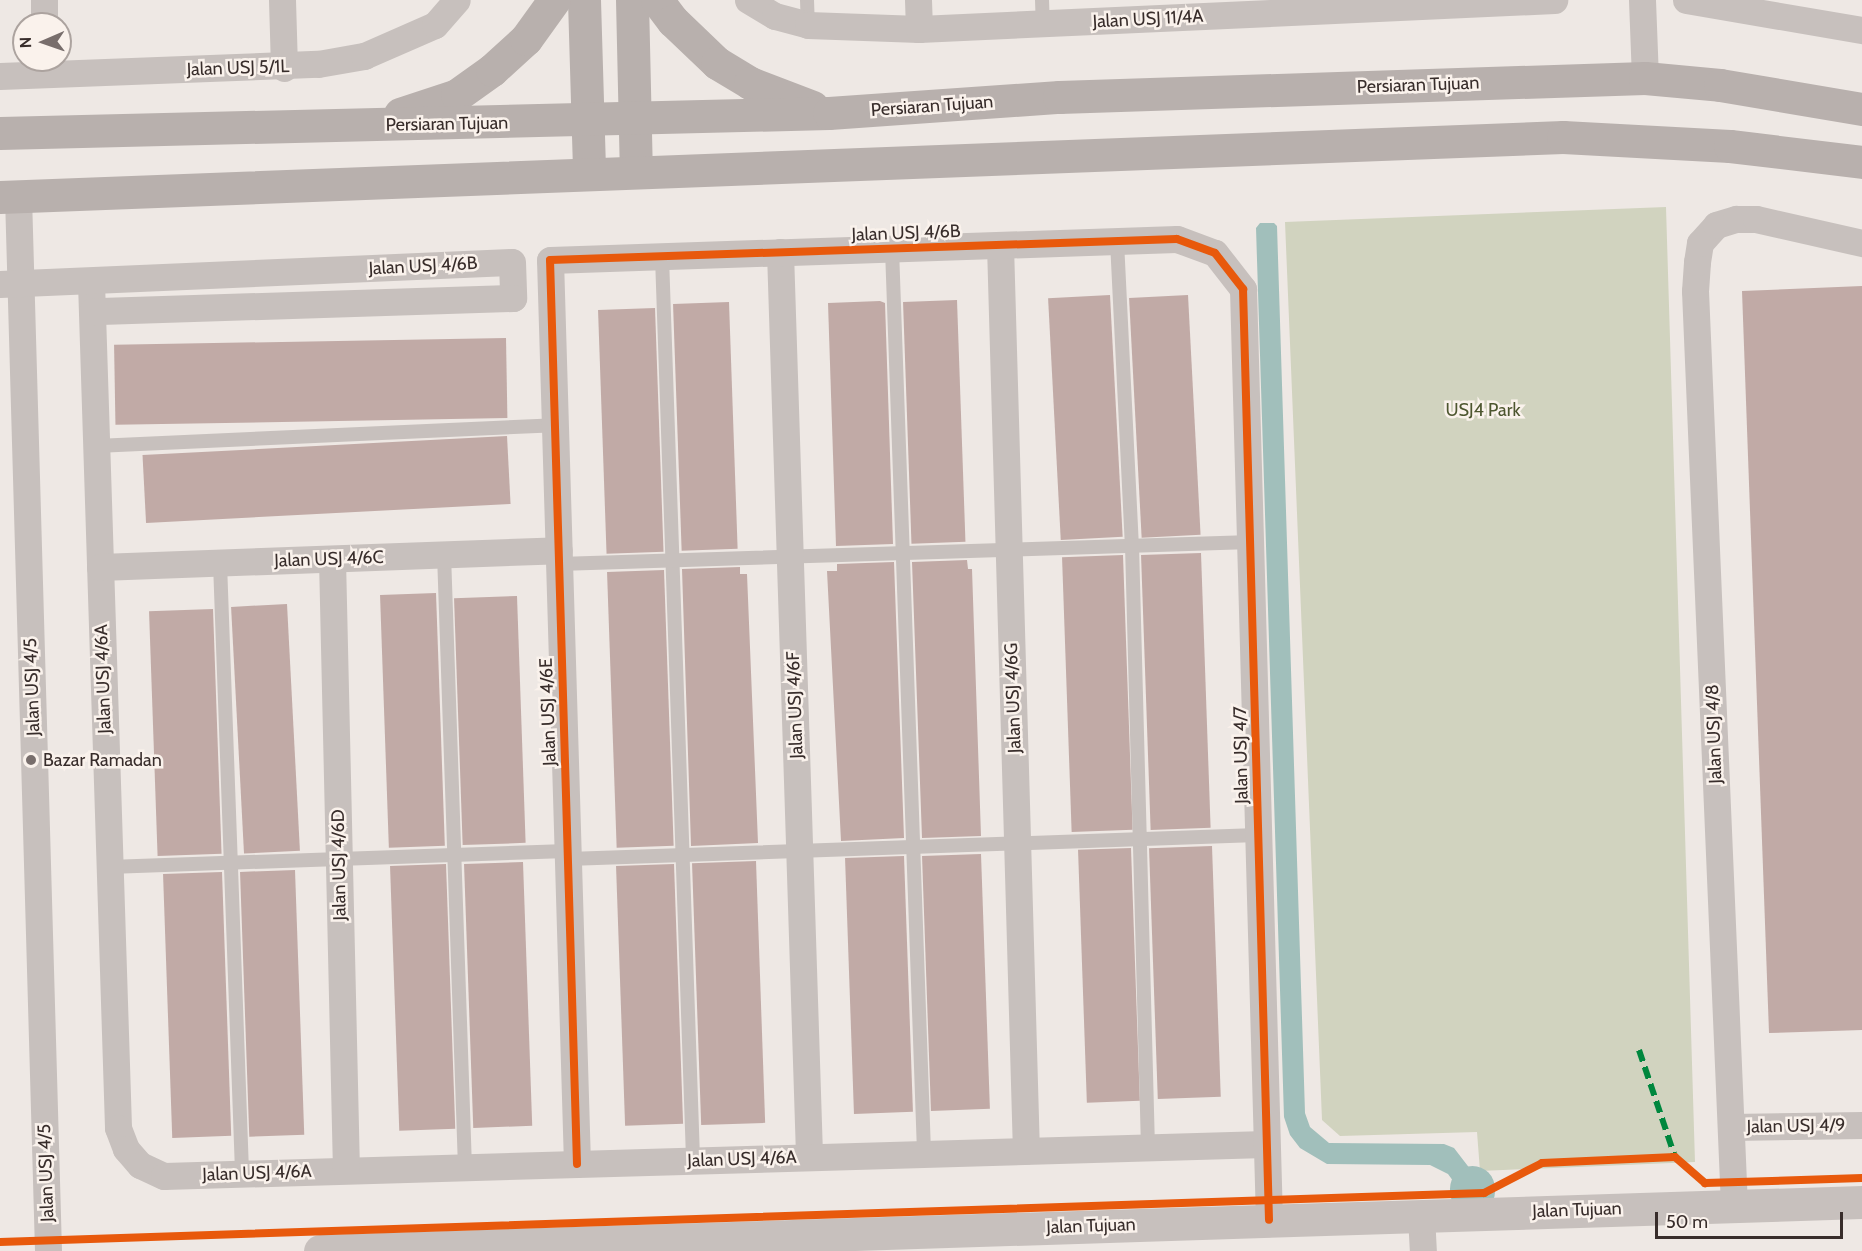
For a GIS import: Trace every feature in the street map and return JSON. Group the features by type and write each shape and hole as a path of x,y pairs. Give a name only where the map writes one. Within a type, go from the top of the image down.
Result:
{"main road":[{"path":"339,126 423,109 457,94 492,70 526,39 554,0"},
{"path":"584,0 589,171"},
{"path":"632,0 636,171"},
{"path":"657,0 673,21 717,63 750,83 829,113"},
{"name":"Persiaran Tujuan","path":"0,133 588,121 829,113 1059,97 1645,78 1720,85 1862,109"},
{"path":"9,196 589,171 1563,137 1730,146 1862,162"}],"street":[{"path":"282,0 284,68"},
{"name":"Jalan USJ 5/1L","path":"72,67 284,68 364,56 435,25 457,0"},
{"name":"Jalan USJ 11/4A","path":"748,0 775,16 807,12 919,29 1043,12 1554,0"},
{"path":"918,0 919,29"},
{"path":"1642,0 1645,78"},
{"path":"1686,0 1862,30"},
{"name":"Jalan USJ 5/1L","path":"0,76 20,72"},
{"name":"Jalan USJ 4/5","path":"9,196 48,1251"},
{"name":"Jalan USJ 4/8","path":"1734,1206 1696,303 1697,262 1700,243 1716,225 1736,219 1756,219 1862,243"},
{"name":"Jalan USJ 4/6B","path":"550,261 1177,239 1199,244 1215,253 1243,289"},
{"name":"Jalan USJ 4/6G","path":"1000,245 1026,1151"},
{"name":"Jalan USJ 4/6F","path":"780,252 809,1157"},
{"name":"Jalan USJ 4/6E","path":"550,261 577,1164"},
{"name":"Jalan USJ 4/6B","path":"11,284 512,262 513,298 92,311"},
{"name":"Jalan USJ 4/6A","path":"91,282 118,1128 126,1149 140,1165 164,1176 1266,1144"},
{"name":"Jalan USJ 4/7","path":"1243,289 1252,542 1269,1220"},
{"name":"Jalan USJ 4/6C","path":"100,567 444,554 559,557"},
{"name":"Jalan USJ 4/6D","path":"332,559 346,1170"},
{"name":"Jalan USJ 4/9","path":"1731,1127 1862,1125"},
{"name":"Jalan Tujuan","path":"320,1251 1862,1202"},
{"path":"1421,1215 1423,1251"}],"lane":[{"path":"1117,241 1132,545 1148,1148"},
{"path":"891,249 924,1154"},
{"path":"662,256 675,561 693,1160"},
{"path":"96,446 555,425"},
{"path":"559,557 675,561 1252,542"},
{"path":"444,554 465,1167"},
{"path":"220,563 242,1173"},
{"path":"109,867 456,856 684,855 1258,835"}],"green space":[{"name":"USJ4 Park","path":"1666,207 1695,1162 1480,1171 1477,1132 1340,1136 1322,1120 1285,222"}],"water":[{"path":"1260,223 1274,223 1277,226 1305,1113 1310,1127 1329,1143 1444,1144 1454,1148 1484,1187 1459,1189 1448,1174 1430,1165 1327,1164 1300,1148 1290,1135 1284,1117 1256,228"}],"building":[{"path":"1862,286 1862,1030 1769,1033 1742,291"},
{"path":"1110,295 1123,537 1061,540 1048,298"},
{"path":"1188,295 1201,535 1142,538 1129,298"},
{"path":"957,300 965,542 911,544 903,302"},
{"path":"880,301 885,303 893,544 836,546 828,303"},
{"path":"729,302 738,549 682,551 673,304"},
{"path":"655,308 664,552 607,554 598,310"},
{"path":"506,338 507,418 115,425 114,345"},
{"path":"507,436 511,504 146,523 143,455"},
{"path":"1201,553 1211,828 1151,830 1141,555"},
{"path":"1123,555 1133,830 1072,832 1062,557"},
{"path":"967,560 968,569 972,569 981,836 922,838 912,562"},
{"path":"894,562 904,838 841,841 827,571 837,571 837,564"},
{"path":"740,567 740,574 747,574 758,843 691,846 682,569"},
{"path":"664,570 674,846 617,848 607,572"},
{"path":"436,593 445,846 389,848 380,595"},
{"path":"517,596 526,843 463,845 454,598"},
{"path":"287,604 300,851 244,854 231,607"},
{"path":"213,609 222,854 158,856 149,611"},
{"path":"1212,846 1221,1097 1158,1099 1149,848"},
{"path":"1131,848 1140,1101 1087,1103 1078,850"},
{"path":"981,854 990,1109 931,1111 922,856"},
{"path":"904,856 913,1112 854,1114 845,858"},
{"path":"756,861 765,1123 701,1125 692,863"},
{"path":"523,862 532,1126 473,1128 464,864"},
{"path":"446,864 455,1129 399,1131 390,866"},
{"path":"674,864 683,1124 625,1126 616,866"},
{"path":"295,870 304,1135 249,1137 240,872"},
{"path":"222,872 231,1136 172,1138 163,874"}],"marked path":[{"path":"1639,1050 1675,1157"}],"cycle path":[{"path":"577,1164 550,260 1177,239 1215,253 1243,289 1269,1220"},
{"path":"0,1242 1484,1193 1542,1163 1675,1157 1705,1183 1862,1178"}],"place":[{"name":"Bazar Ramadan","path":"31,760"}]}
